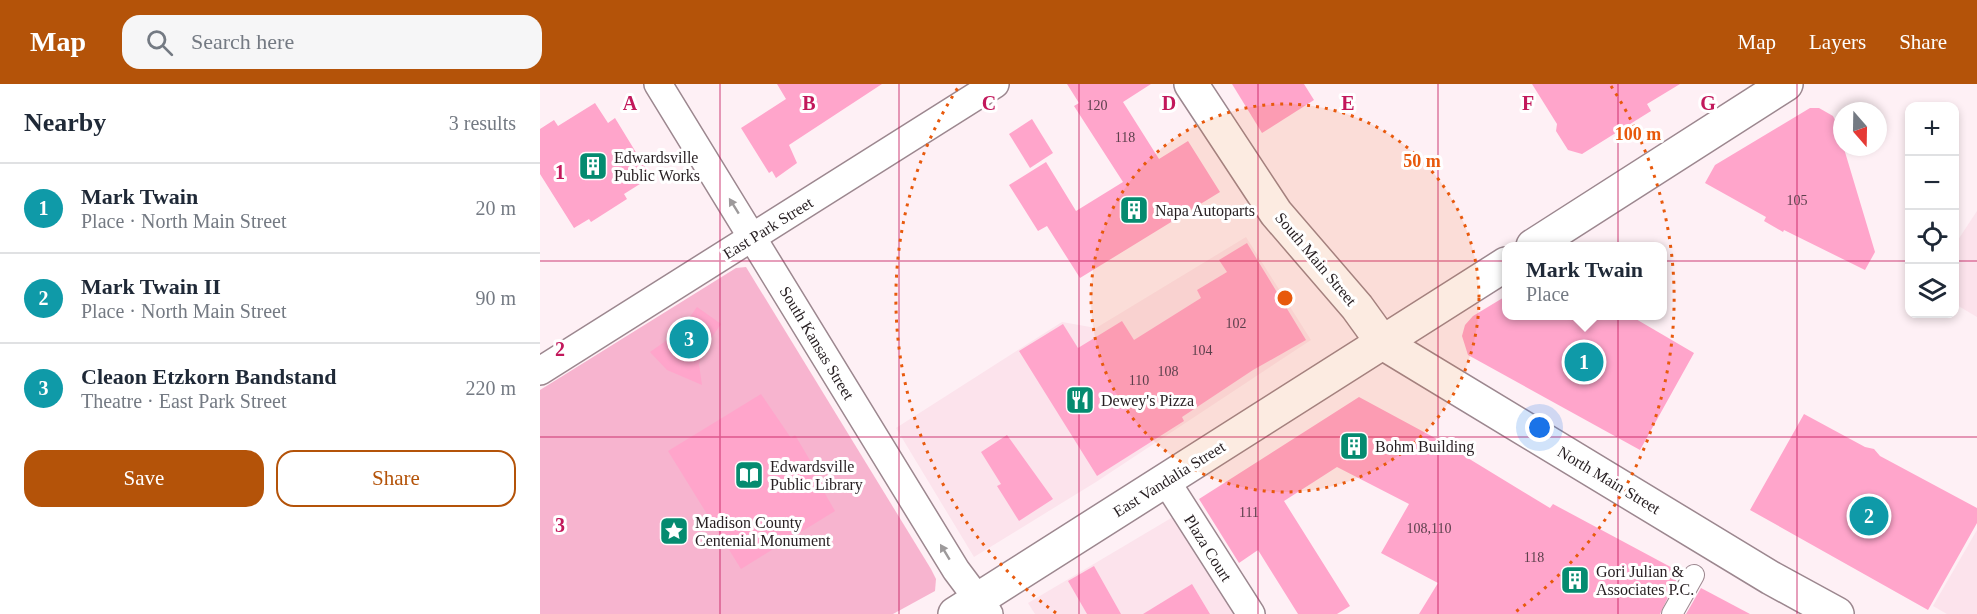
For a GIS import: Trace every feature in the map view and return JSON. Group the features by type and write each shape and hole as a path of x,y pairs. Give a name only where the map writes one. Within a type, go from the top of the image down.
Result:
{"main road":[{"name":"South Main Street","path":"1191,84 1276,213 1357,307 1383,344"},
{"path":"1539,242 1786,84"},
{"name":"East Vandalia Street","path":"975,609 1166,481 1502,267"},
{"name":"North Main Street","path":"1383,344 1771,578 1838,614"}],"street":[{"name":"South Kansas Street","path":"658,84 754,237 956,570 975,609"},
{"name":"East Park Street","path":"540,371 994,84"},
{"name":"Plaza Court","path":"1166,481 1251,614"},
{"path":"1672,614 1694,575"}],"shaded area":[{"path":"1977,211 1977,317 1959,306 1959,238"},
{"path":"1246,237 1311,340 1096,482 974,557 896,428 1062,322 1096,328"},
{"path":"746,267 931,569 936,579 935,591 893,614 540,614 540,390 736,268"},
{"path":"1173,517 1236,614 1035,614 1028,603"},
{"path":"1977,530 1977,614 1947,614 1933,606"}],"building":[{"path":"777,84 882,84 789,145 797,163 776,178 772,171 769,173 741,128 786,99"},
{"path":"1067,84 1151,84 1123,102 1159,159 1188,141 1220,192 1080,278 1047,226 1038,231 1009,185 1046,162 1076,211 1123,182 1074,106 1079,103"},
{"path":"1232,84 1304,84 1314,100 1262,133"},
{"path":"1532,84 1680,84 1647,104 1651,111 1582,154 1568,150 1556,131 1557,124"},
{"name":"Edwardsville Public Works","path":"595,103 608,123 615,118 651,177 624,194 627,199 591,222 589,219 574,228 540,174 540,129 554,120 558,126"},
{"path":"1810,108 1819,108 1833,116 1833,156 1846,156 1875,252 1865,270 1784,230 1783,232 1764,221 1766,217 1705,183 1715,165"},
{"path":"1032,119 1053,153 1030,168 1009,134"},
{"path":"1247,243 1306,340 1253,370 1182,417 1184,421 1097,476 1019,351 1063,324 1078,348 1122,321 1134,340 1201,298 1197,290 1227,272 1219,260"},
{"path":"1502,298 1502,320 1638,320 1694,353 1640,450 1468,355 1462,336 1465,325 1473,316"},
{"path":"697,307 721,324 704,348 699,364 702,385 667,370 650,352 680,331"},
{"name":"Edwardsville Public Library","path":"761,394 791,438 795,435 811,462 808,464 835,511 741,569 668,451"},
{"path":"1359,397 1435,438 1550,508 1553,504 1680,572 1660,614 1419,614 1438,583 1381,553 1409,504 1337,467 1284,501 1350,606 1337,614 1298,614 1258,550 1239,563 1199,499"},
{"path":"1804,414 1865,447 1874,449 1880,456 1977,508 1977,523 1928,610 1750,510"},
{"path":"1007,435 1053,499 1019,521 997,486 1001,484 981,452"},
{"path":"1094,566 1121,614 1087,614 1068,581"},
{"path":"1192,584 1210,614 1143,614"},
{"path":"1701,588 1750,614 1686,614"}],"place":[{"name":"Edwardsville Public Works","path":"593,166"},
{"name":"Napa Autoparts","path":"1134,210"},
{"name":"Cleaon Etzkorn Bandstand","path":"689,339"},
{"name":"Mark Twain","path":"1584,362"},
{"name":"Dewey's Pizza","path":"1080,400"},
{"name":"Bohm Building","path":"1354,446"},
{"name":"Edwardsville Public Library","path":"749,475"},
{"name":"Mark Twain II","path":"1869,516"},
{"name":"Madison County Centenial Monument","path":"674,531"},
{"name":"Gori Julian & Associates P.C.","path":"1575,580"}]}
